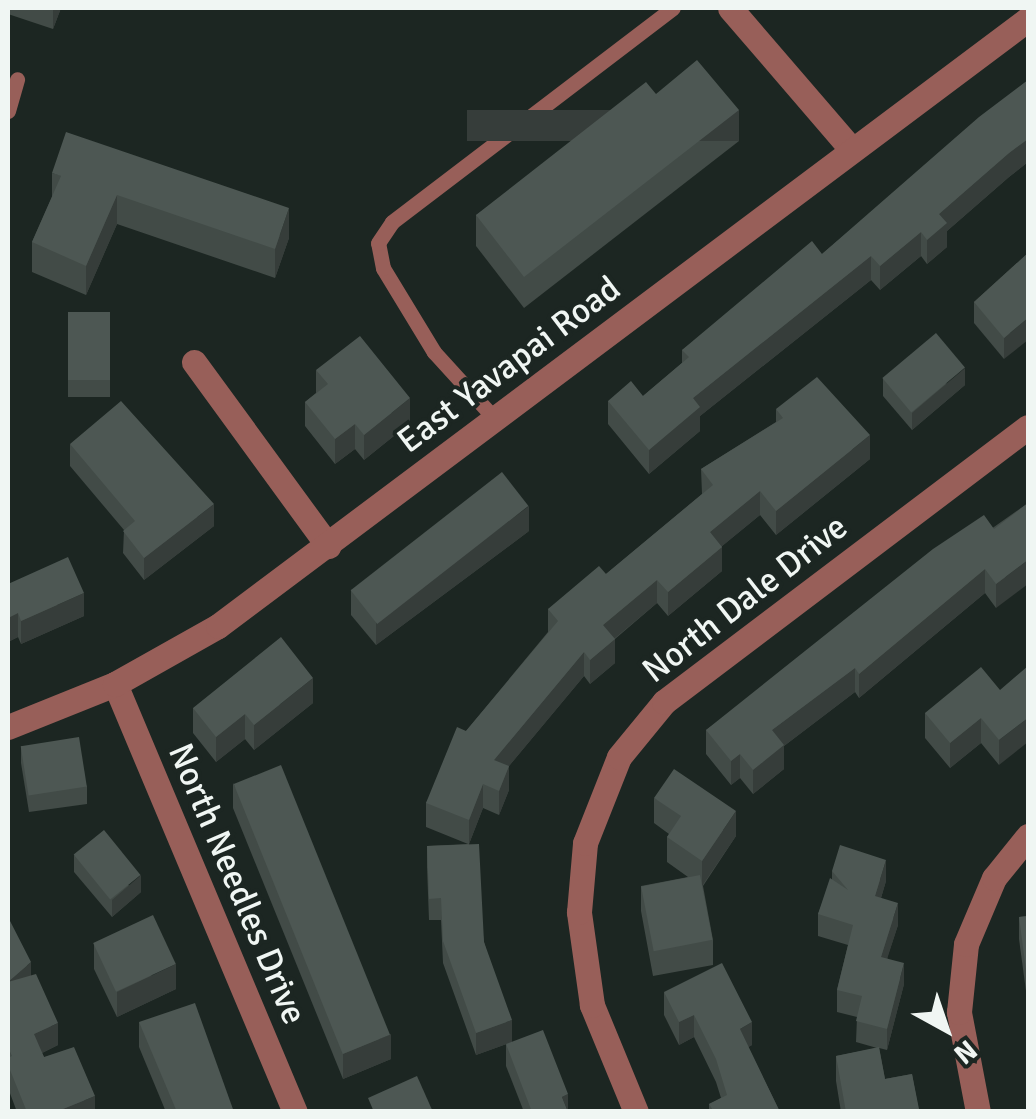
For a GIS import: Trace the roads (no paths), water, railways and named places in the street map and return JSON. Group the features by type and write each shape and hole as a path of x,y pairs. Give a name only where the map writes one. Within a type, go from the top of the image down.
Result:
{"street":[{"path":"730,8 852,150"},
{"name":"East Yavapai Road","path":"8,726 114,684 218,626 1028,18"},
{"path":"194,362 328,546"},
{"name":"North Dale Drive","path":"636,1112 592,1006 579,912 584,843 619,757 664,702 1028,427"},
{"name":"North Needles Drive","path":"114,684 295,1112"},
{"path":"978,1112 960,1012 966,944 994,878 1028,836"}],"lane":[{"path":"495,419 434,352 383,268 378,243 392,222 673,8"},
{"path":"8,111 17,80"}]}
